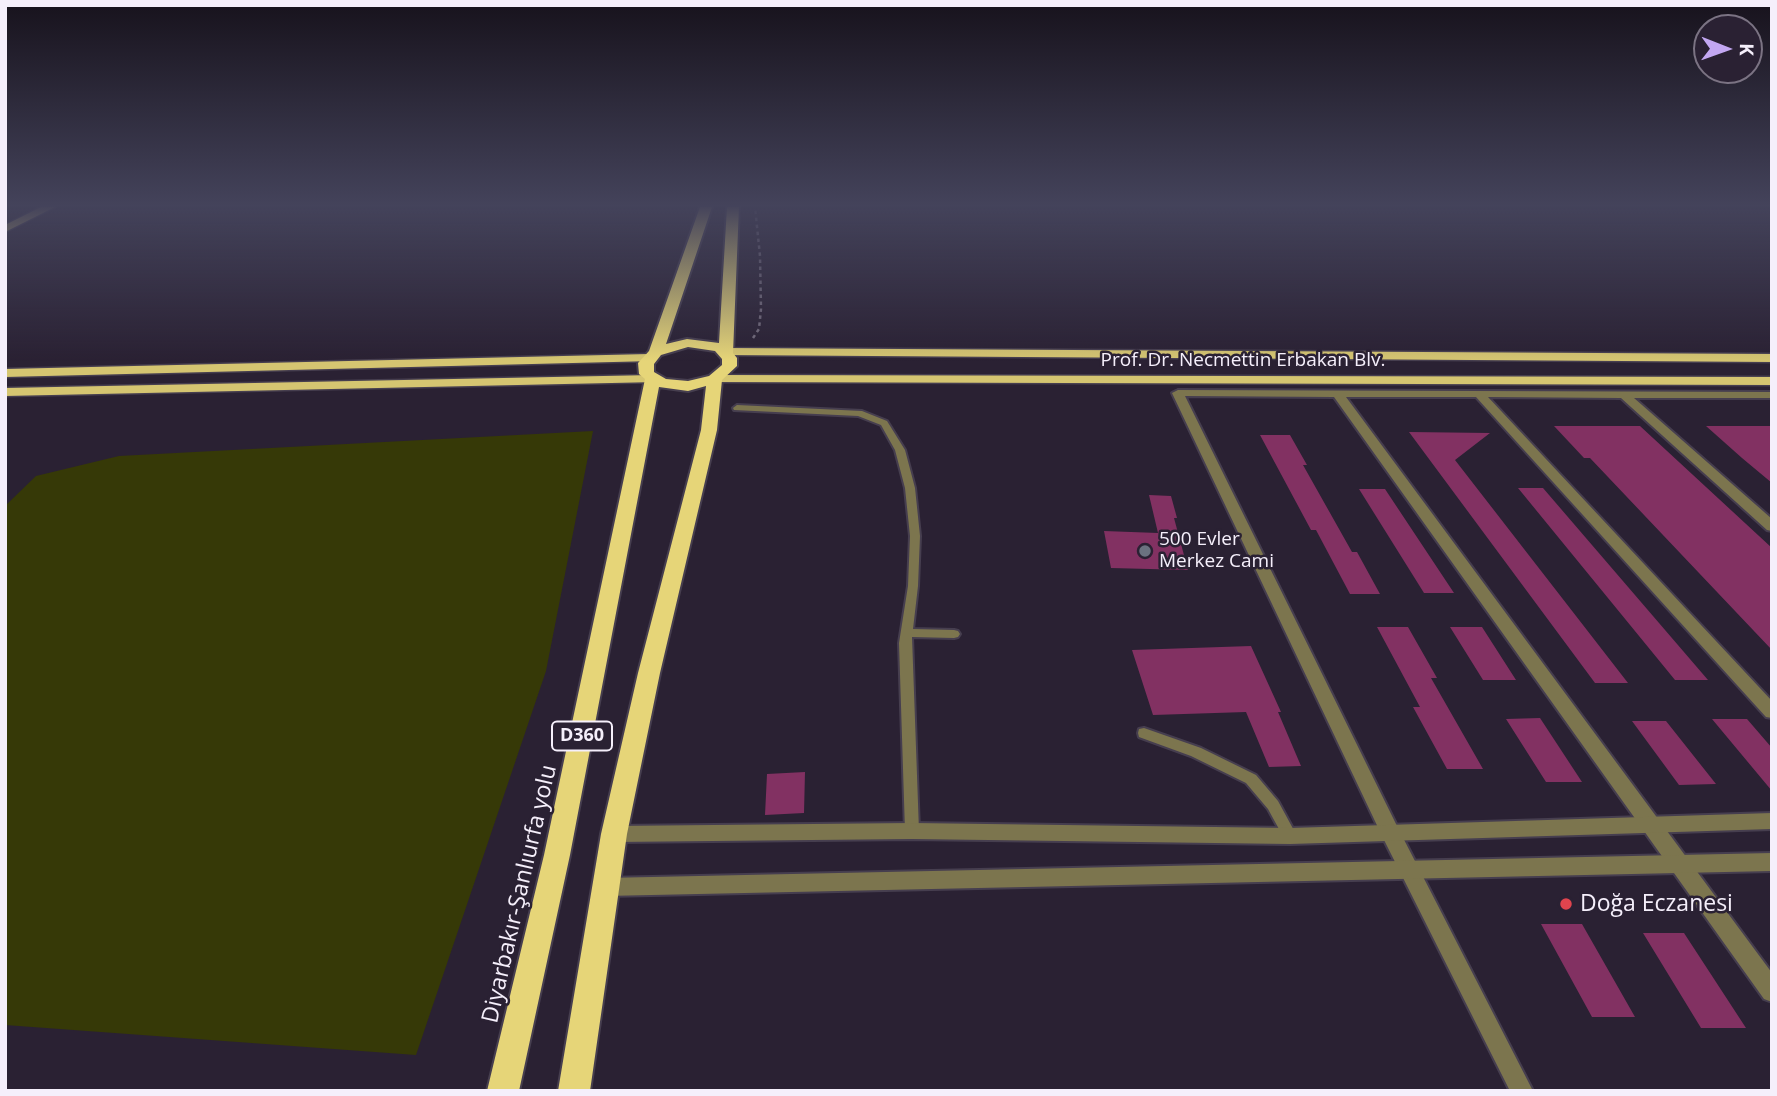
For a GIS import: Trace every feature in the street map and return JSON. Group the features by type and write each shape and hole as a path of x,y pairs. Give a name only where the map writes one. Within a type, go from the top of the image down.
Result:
{"highway":[{"name":"Diyarbakır-Şanlıurfa yolu","path":"503,1091 557,855 653,363 689,258"},
{"name":"D360","path":"574,1091 614,834 649,673 709,430 714,379 729,366 730,358 726,352 731,258"},
{"path":"714,379 688,386 674,386 653,363 676,345 699,343 726,352"}],"main road":[{"name":"Prof. Dr. Necmettin Erbakan Blv.","path":"726,352 1772,358"},
{"path":"5,373 653,363"},
{"path":"5,392 653,363"},
{"name":"Prof. Dr. Necmettin Erbakan Blv.","path":"714,379 1772,381"}],"street":[{"path":"1521,1091 1390,832 1178,393 1623,394 1769,398"},
{"path":"1478,393 1772,712"},
{"path":"1338,394 1772,991"},
{"path":"1623,394 1772,527"},
{"path":"614,834 912,831 1290,836 1772,821"},
{"path":"605,887 1772,862"}],"lane":[{"path":"737,408 859,413 884,423 900,450 910,488 915,536 913,586 906,633 912,831"},
{"path":"906,633 954,634"},
{"path":"1144,733 1196,752 1251,779 1273,805 1290,836"}],"path":[{"path":"750,342 759,329 760,258"}],"shaded area":[{"path":"593,431 546,671 416,1055 5,1025 5,506 36,476 119,456"}],"building":[{"path":"1554,426 1640,426 1772,548 1772,650 1590,458 1584,458"},
{"path":"1706,426 1772,426 1772,483 1742,458"},
{"path":"1409,432 1490,433 1455,460 1628,683 1595,683"},
{"path":"1260,435 1290,435 1307,465 1303,465 1352,552 1357,552 1380,594 1350,594 1316,530 1311,530"},
{"path":"1518,488 1543,488 1708,680 1675,680"},
{"path":"1359,489 1385,489 1454,593 1424,593"},
{"name":"500 Evler Merkez Cami","path":"1149,495 1171,496 1188,570 1111,568 1104,531 1158,533"},
{"path":"1377,627 1408,627 1437,678 1431,678 1483,769 1447,769 1413,707 1420,707"},
{"path":"1450,627 1482,627 1516,680 1483,680"},
{"path":"1251,646 1281,712 1278,712 1301,766 1269,767 1246,712 1153,715 1132,650"},
{"path":"1540,718 1582,782 1546,782 1506,719"},
{"path":"1712,719 1747,719 1772,748 1772,791"},
{"path":"1632,721 1666,721 1716,784 1679,785"},
{"path":"805,772 804,813 765,815 767,774"},
{"path":"1541,924 1582,924 1635,1017 1592,1017"},
{"path":"1643,933 1684,933 1746,1028 1701,1028"}],"place":[{"name":"500 Evler Merkez Cami","path":"1145,551"},
{"name":"Doğa Eczanesi","path":"1566,904"}]}
